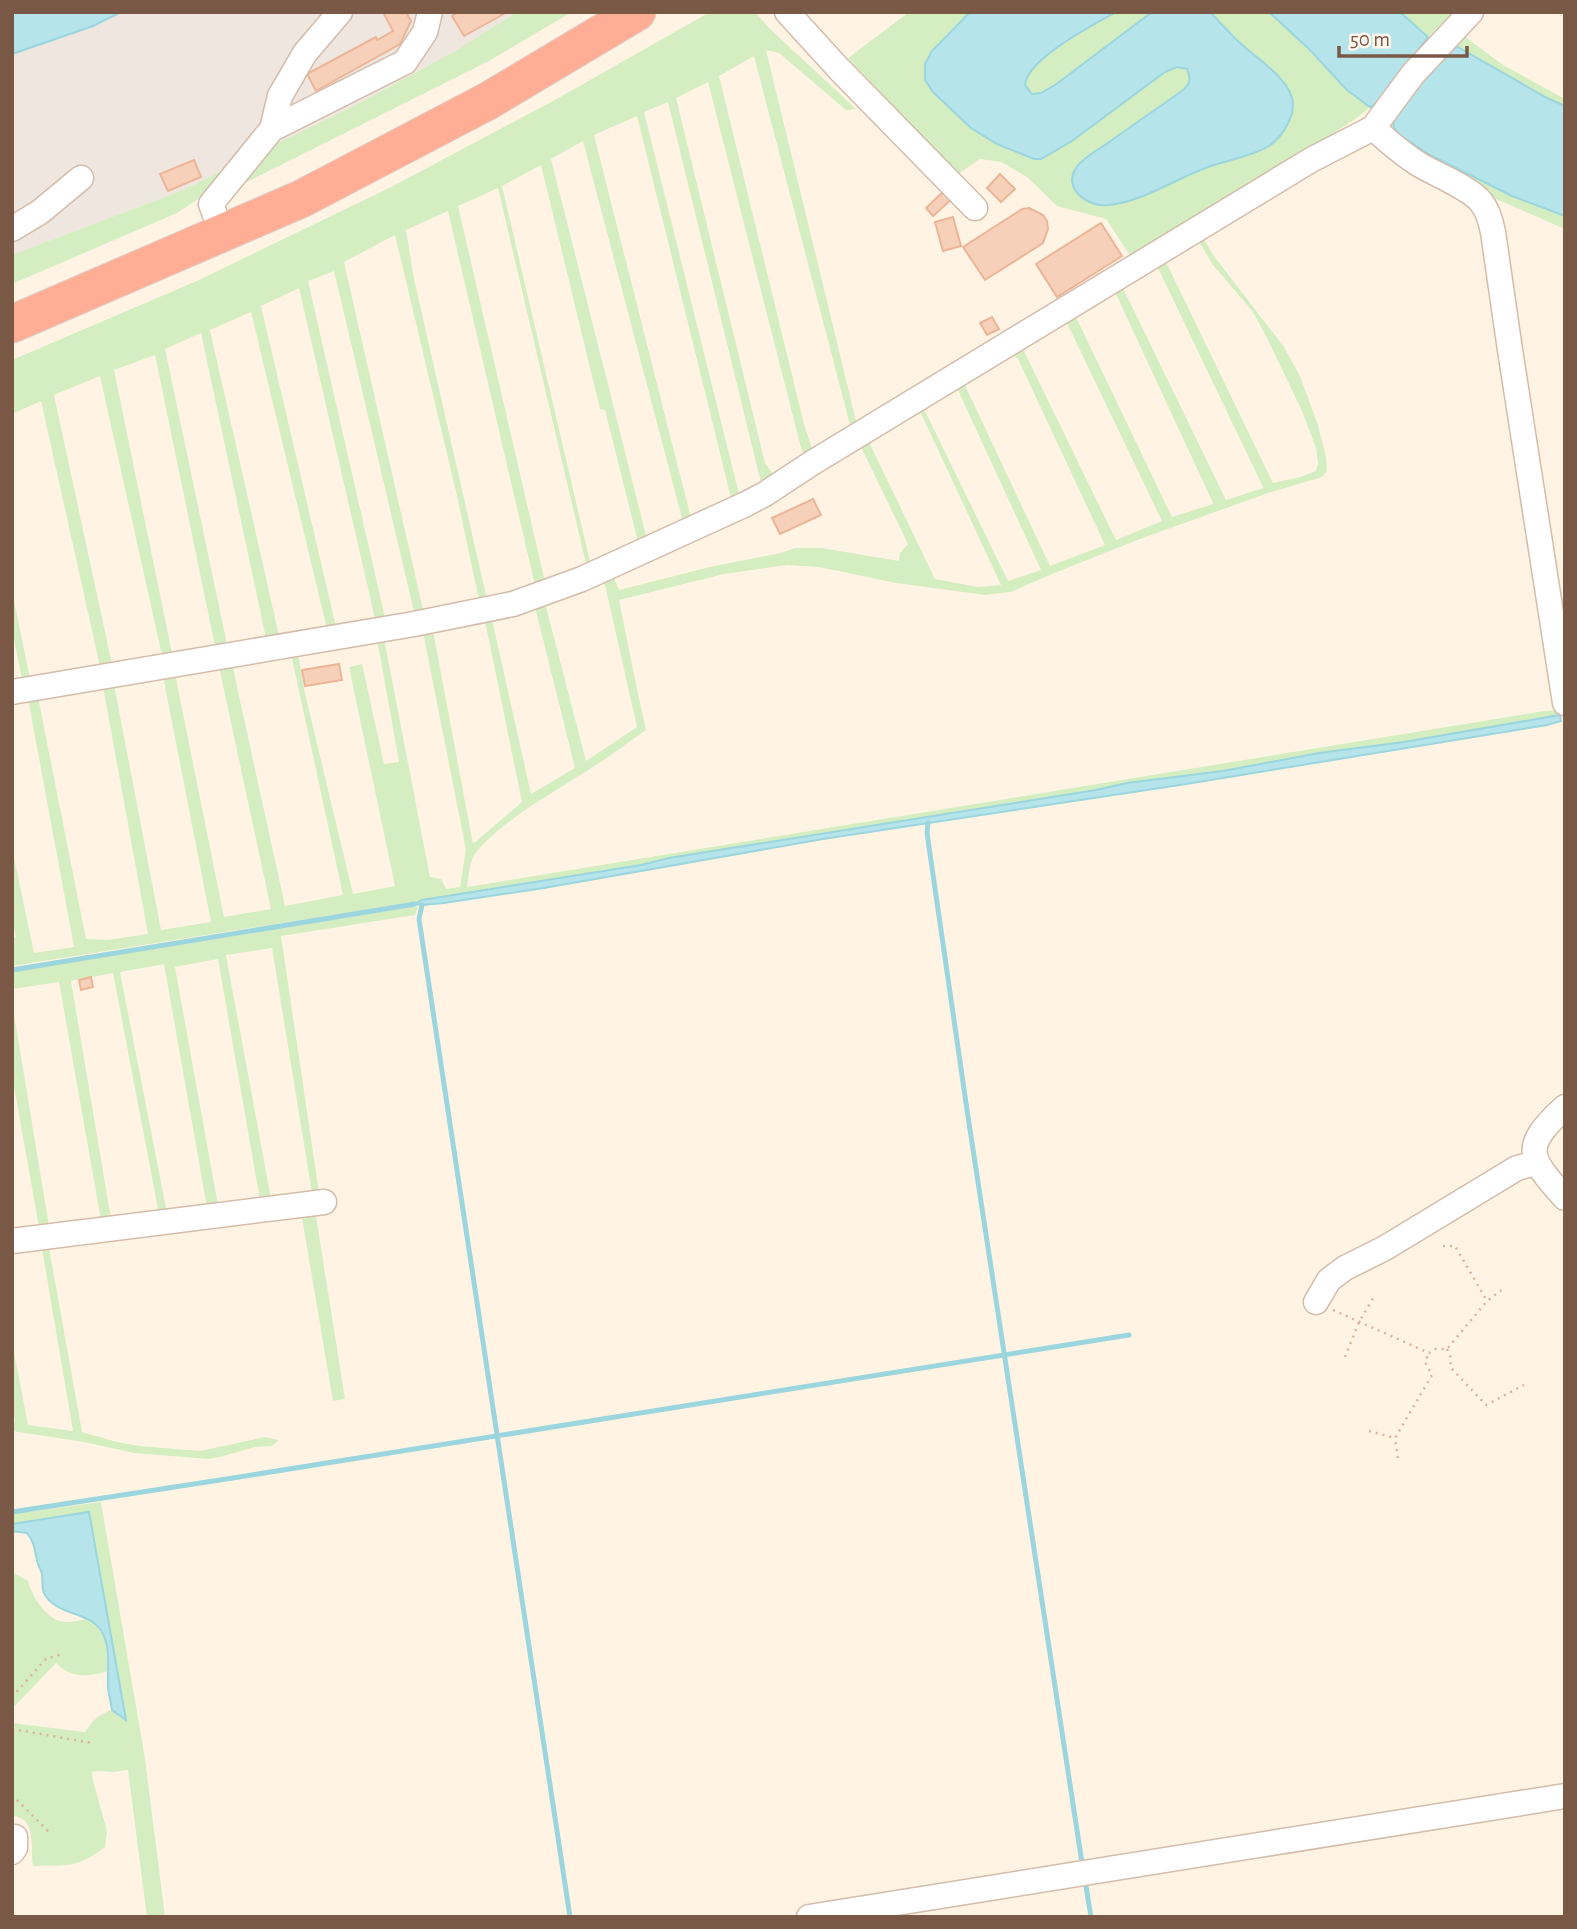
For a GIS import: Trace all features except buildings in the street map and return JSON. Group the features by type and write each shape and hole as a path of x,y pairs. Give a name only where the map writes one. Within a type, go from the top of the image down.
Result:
{"highway":[{"path":"12,324 301,199 488,101 637,12"}],"street":[{"path":"272,130 280,96 304,53 340,12"},
{"path":"222,234 211,204 272,130 405,62 425,33 430,12"},
{"path":"787,12 975,208"},
{"path":"12,692 513,604 582,579 765,494 1311,160 1373,128 1413,74 1471,12"},
{"path":"1373,128 1419,165 1471,193 1481,201 1489,215 1565,703"},
{"path":"12,229 40,212 82,178"},
{"path":"1565,1107 1543,1128 1538,1136 1534,1154 1543,1174 1565,1198"},
{"path":"1316,1302 1329,1280 1345,1268 1385,1248 1517,1168 1536,1163"},
{"path":"12,1241 324,1202"},
{"path":"809,1917 1565,1796"}],"path":[{"path":"1443,1246 1455,1246 1488,1301"},
{"path":"1398,1458 1395,1438 1432,1375 1425,1362 1429,1353 1435,1349 1447,1349 1488,1301 1503,1289"},
{"path":"1345,1357 1359,1322 1375,1295"},
{"path":"1316,1302 1429,1353"},
{"path":"1447,1349 1451,1368 1486,1405 1524,1385"},
{"path":"1369,1432 1395,1438"},
{"path":"12,1697 46,1659 62,1654"},
{"path":"12,1729 92,1743"},
{"path":"12,1795 50,1833"}],"shaded area":[{"path":"121,12 517,12 460,48 356,105 183,190 12,255 12,54 93,26"}],"green space":[{"path":"517,12 572,12 489,61 235,188 268,148 356,105 460,48"},
{"path":"710,12 755,12 856,109 846,110 779,53 766,50 858,429 852,433 754,56 719,76 804,424 814,455 806,460 801,448 708,82 676,98 765,463 776,478 762,487 668,102 644,112 740,498 732,502 637,116 594,135 692,522 684,526 583,141 551,159 648,543 639,546 605,410 600,409 541,165 502,186 591,566 587,568 498,188 458,206 546,586 536,590 448,211 406,230 414,279 488,604 480,605 395,235 344,262 424,614 415,616 334,271 308,281 386,622 376,623 299,288 261,306 337,631 328,633 251,312 210,330 280,640 267,643 201,333 165,349 228,649 216,651 155,355 114,370 173,658 163,660 100,376 54,395 113,669 101,671 41,401 12,414 12,360 199,280 391,187 553,101"},
{"path":"909,12 970,12 945,36 933,92 971,128 997,144 1034,159 1041,159 1072,141 1165,72 1177,67 1187,68 1191,76 1189,85 1155,109 1204,168 1269,146 1285,83 1210,12 1269,12 1309,49 1347,90 1370,107 1271,175 1133,260 1106,219 1057,206 1027,177 1001,162 980,159 958,174 848,58"},
{"path":"1116,12 1152,12 1055,84 1041,93 1032,94 1025,85 1037,64 1063,44"},
{"path":"1400,12 1462,12 1457,17 1451,15 1428,37"},
{"path":"1477,12 1484,12 1464,36 1503,65 1565,99 1565,106 1480,60 1467,174 1512,196 1565,216 1565,229 1473,189 1388,132 1388,120"},
{"path":"230,167 201,197 177,213 12,284 12,255 183,190"},
{"path":"1202,236 1214,256 1284,347 1300,376 1318,425 1327,471 1322,477 1268,493 1140,539 1011,592 985,595 896,583 819,567 787,565 724,574 619,600 646,730 498,831 474,855 467,887 1544,711 1560,710 1560,715 1223,771 1127,783 669,858 570,877 12,966 12,938 16,937 12,920 12,848 34,953 74,947 27,693 37,692 86,939 108,940 148,934 102,681 113,679 161,930 211,922 162,671 174,669 224,917 271,909 218,662 231,659 285,906 343,895 290,649 297,648 304,689 353,894 395,886 349,667 362,664 384,764 399,762 375,635 383,633 430,877 441,879 446,889 460,887 466,850 422,627 432,625 473,844 522,802 484,616 491,615 531,794 575,768 534,603 544,599 586,761 637,727 603,576 611,572 619,590 795,548 821,548 899,561 900,553 908,544 860,445 868,440 935,579 978,587 1001,585 919,409 902,419","holes":["1200,243 1213,265 1253,312 1302,411 1316,448 1316,471 1273,483 1166,262","1158,268 1263,487 1226,500 1123,288","1115,292 1213,503 1172,517 1075,315","1066,321 1162,521 1116,540 1022,347","1011,353 1018,359 1105,545 1050,566 964,383","957,388 1041,570 1008,581 923,407"]},
{"path":"12,591 31,683 23,684 12,630"},
{"path":"418,907 415,915 281,936 320,1199 313,1199 272,948 226,955 272,1204 261,1206 218,959 175,967 219,1211 208,1213 164,964 120,972 168,1218 160,1219 113,973 71,981 112,1225 102,1226 59,982 12,989 12,972"},
{"path":"12,1002 50,1232 40,1233 12,1075"},
{"path":"315,1210 345,1399 333,1401 301,1212"},
{"path":"48,1242 82,1432 139,1446 200,1451 265,1437 279,1440 272,1446 255,1447 208,1459 134,1453 12,1431 12,1422 15,1422 12,1408 12,1342 28,1425 73,1431 41,1243"},
{"path":"101,1502 145,1759 165,1917 147,1917 128,1770 92,1772 107,1831 105,1847 86,1859 63,1865 33,1866 32,1841 27,1824 12,1815 12,1723 85,1732 97,1718 107,1712 112,1710 120,1716 89,1512 12,1524 12,1514"},
{"path":"12,1572 28,1581 39,1604 54,1618 66,1622 88,1619 95,1624 105,1642 108,1671 80,1675 68,1672 56,1663 12,1709"}],"water":[{"path":"12,12 121,12 93,26 12,54"},
{"path":"970,12 1116,12 1078,34 1037,64 1025,85 1032,94 1041,93 1055,85 1152,12 1210,12 1281,79 1292,97 1291,117 1278,138 1261,150 1203,169 1122,203 1093,203 1075,190 1072,183 1076,168 1089,155 1183,90 1190,80 1187,69 1177,67 1165,72 1072,141 1041,159 1034,159 997,144 971,128 933,92 925,80 925,64 932,51"},
{"path":"1269,12 1400,12 1428,37 1381,102 1370,107 1347,90 1309,49"},
{"path":"1456,46 1565,106 1565,216 1512,196 1430,155 1401,136 1394,128 1393,119 1397,110 1442,57"},
{"path":"1560,715 1561,721 1547,725 1180,785 823,839 544,888 444,903 415,904 422,900 641,865 669,858"},
{"path":"89,1512 126,1720 112,1710 108,1688 108,1653 103,1634 92,1621 51,1602 44,1592 42,1574 32,1541 27,1533 12,1531 12,1524"}],"waterway":[{"path":"928,823 927,833 967,1110 1082,1863"},
{"path":"12,970 415,904"},
{"path":"422,905 419,919 570,1917"},
{"path":"12,1512 1129,1335"},
{"path":"1085,1880 1091,1917"}]}
